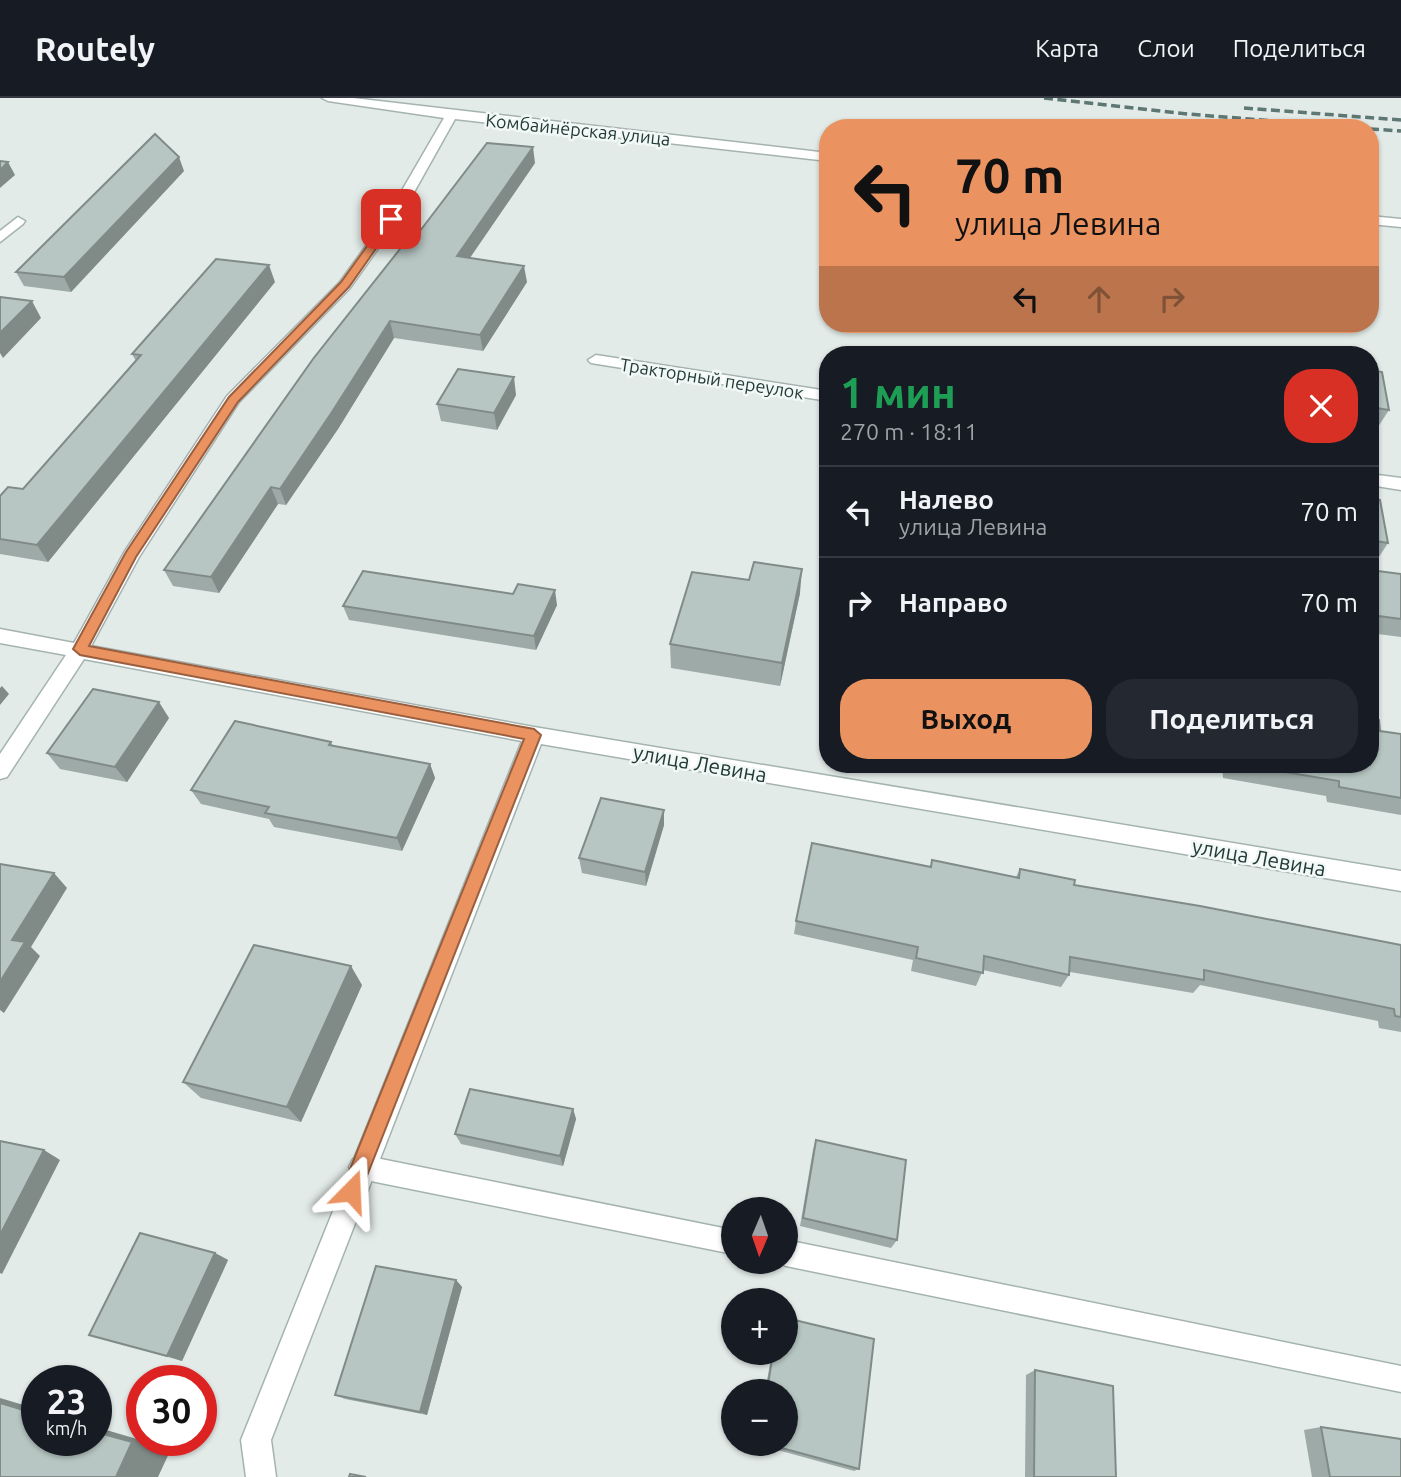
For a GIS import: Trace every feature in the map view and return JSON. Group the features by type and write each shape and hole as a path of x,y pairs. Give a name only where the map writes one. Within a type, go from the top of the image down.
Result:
{"street":[{"name":"Комбайнёрская улица","path":"328,98 451,115 819,156"},
{"path":"0,771 80,649 131,555 233,399 345,285 391,219 451,115"},
{"path":"0,238 18,221"},
{"path":"1379,221 1401,223"},
{"name":"Тракторный переулок","path":"596,360 819,395"},
{"path":"1379,480 1401,484"},
{"name":"улица Левина","path":"0,636 534,735 1401,881"},
{"path":"261,1477 256,1440 361,1167 534,735"}],"lane":[{"path":"361,1167 721,1240"},
{"path":"798,1255 1401,1379"}],"building":[{"path":"155,134 179,157 64,277 16,272"},
{"path":"487,143 533,147 457,256 524,266 480,335 390,321 280,489 271,487 211,577 164,570 313,359 415,230 420,231"},
{"path":"0,161 8,162 0,170"},
{"path":"216,259 269,265 37,545 0,539 0,496 8,487 23,489 141,355 132,354"},
{"path":"0,297 32,301 0,333"},
{"path":"458,369 514,377 494,413 437,404"},
{"path":"1379,372 1382,372 1389,410 1379,408"},
{"path":"1379,500 1380,500 1388,543 1379,542"},
{"path":"754,562 802,569 782,663 670,644 692,572 749,580"},
{"path":"363,571 513,594 518,584 555,590 534,636 343,606"},
{"path":"1379,571 1401,574 1401,619 1379,616"},
{"path":"93,689 159,702 115,767 47,753"},
{"path":"1379,720 1380,731 1401,734 1401,798 1339,787 1339,781 1291,773 1379,773"},
{"path":"235,721 331,742 329,745 430,764 397,838 265,813 269,807 191,790"},
{"path":"601,798 664,810 645,872 579,858"},
{"path":"812,843 931,867 932,860 1019,878 1020,869 1075,880 1074,885 1401,945 1401,1017 1395,1016 1394,1009 1204,970 1204,980 1070,957 1069,975 984,956 983,973 916,958 918,947 796,921"},
{"path":"0,864 54,873 12,940 25,942 0,982"},
{"path":"254,945 351,966 287,1107 183,1082"},
{"path":"470,1089 573,1109 560,1156 455,1134"},
{"path":"816,1140 906,1160 897,1240 803,1218"},
{"path":"0,1141 44,1150 0,1235"},
{"path":"140,1233 215,1253 167,1356 89,1335"},
{"path":"376,1266 456,1280 420,1412 335,1395"},
{"path":"798,1321 874,1339 859,1469 798,1452 798,1379 769,1379 771,1365 798,1365"},
{"path":"1035,1370 1113,1386 1116,1477 1034,1477"},
{"path":"0,1403 21,1409 21,1456 112,1456 112,1436 126,1440 126,1455 116,1477 0,1477"},
{"path":"1321,1427 1401,1439 1401,1477 1330,1477"}],"railway":[{"path":"1044,98 1249,119"},
{"path":"1244,108 1401,120"},
{"path":"1379,130 1401,131"}],"route":[{"path":"351,1191 534,735 80,649 131,555 233,399 345,285 391,219"}]}
